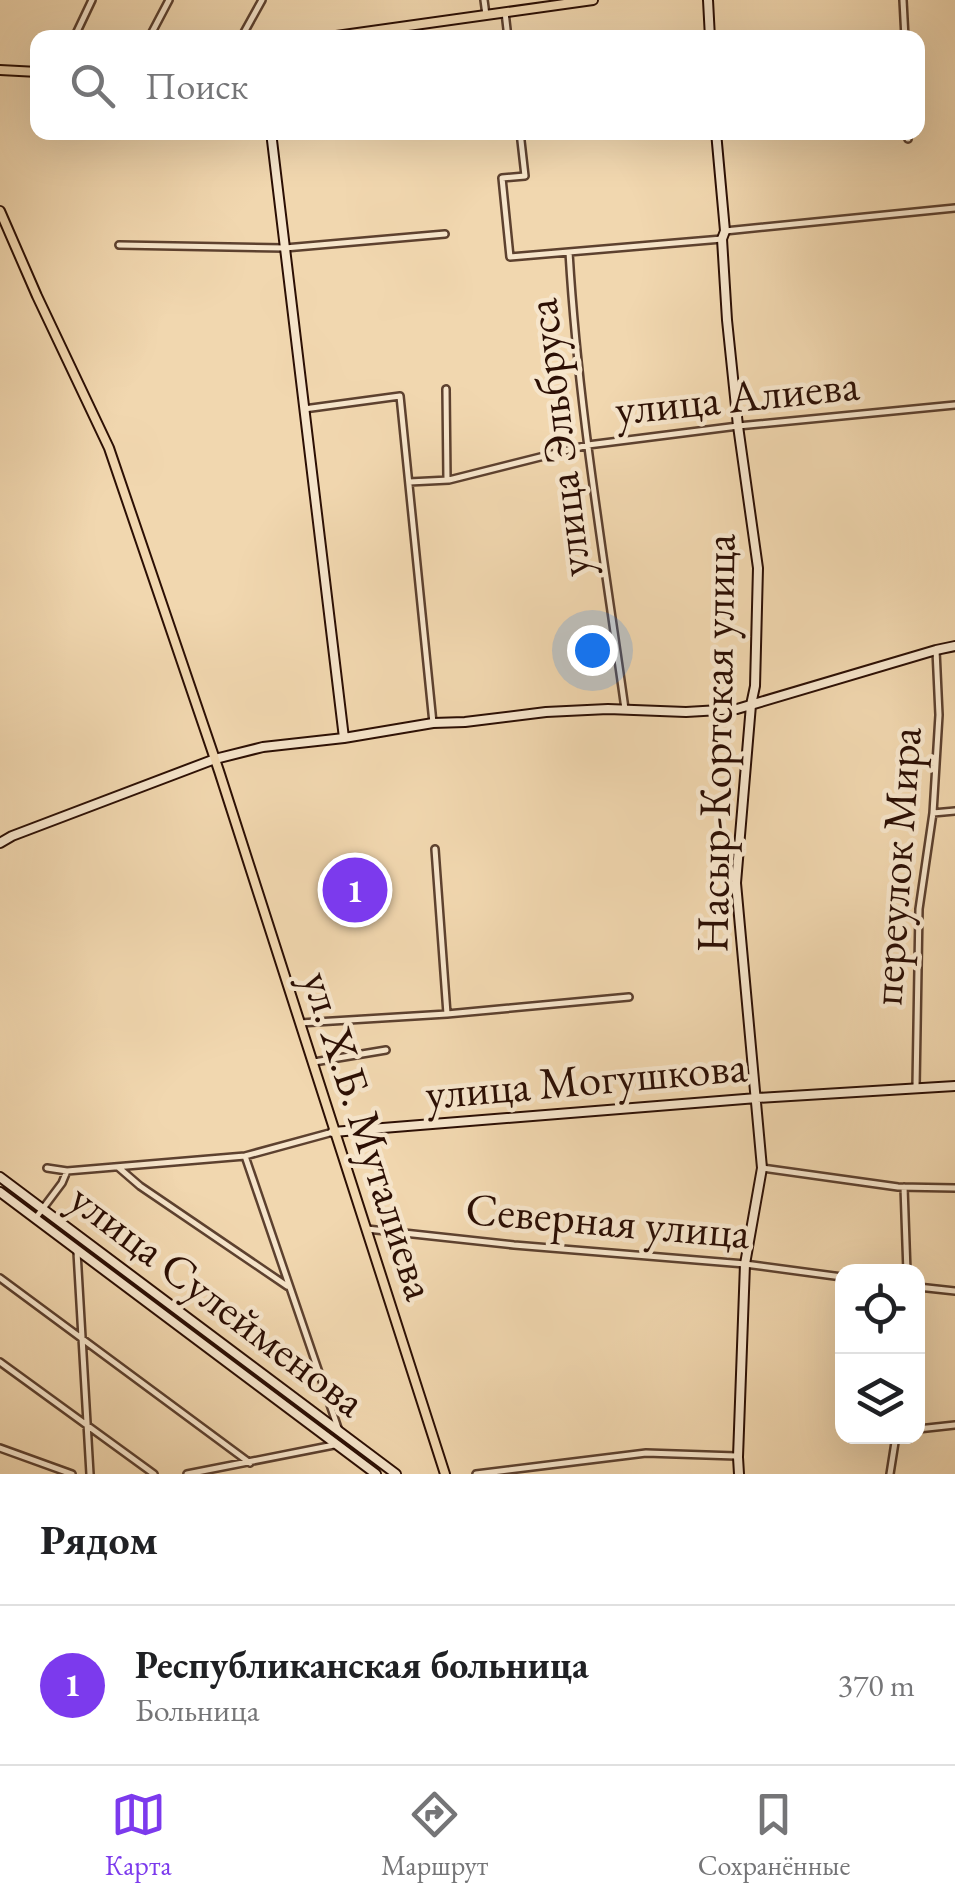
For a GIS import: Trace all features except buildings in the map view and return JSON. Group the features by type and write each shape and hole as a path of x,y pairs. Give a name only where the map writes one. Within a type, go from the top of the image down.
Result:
{"main road":[{"path":"379,30 594,0"},
{"path":"0,70 30,72"},
{"name":"ул. Х.Б. Муталиева","path":"0,211 109,448 314,1062 333,1132 445,1474"}],"street":[{"path":"78,30 92,0"},
{"path":"154,30 168,0"},
{"path":"245,30 262,0"},
{"path":"484,0 486,15"},
{"path":"708,0 710,30"},
{"path":"904,0 905,30"},
{"path":"505,12 507,30"},
{"path":"272,140 344,738"},
{"path":"521,140 525,176 502,178 510,256 569,252"},
{"name":"Насыр-Кортская улица","path":"717,140 727,320 758,568 755,686 750,706 736,883 762,1168 745,1264 739,1474"},
{"name":"улица Эльбруса","path":"625,709 572,318 569,252 955,208"},
{"path":"119,245 285,248 445,234"},
{"path":"446,389 447,480"},
{"path":"304,408 400,396 433,722"},
{"name":"улица Алиева","path":"410,482 447,480 588,446 738,426 955,405"},
{"path":"0,843 215,760 263,748 433,722 546,712 737,709 955,646"},
{"name":"переулок Мира","path":"916,1086 919,909 933,812 939,715 936,650"},
{"path":"933,812 955,811"},
{"path":"436,848 447,1014"},
{"path":"300,1023 628,998"},
{"path":"314,1062 386,1050"},
{"name":"улица Могушкова","path":"47,1168 67,1171 244,1156 333,1132 955,1086"},
{"path":"244,1156 339,1432"},
{"path":"118,1167 290,1288"},
{"path":"762,1168 904,1187 955,1188"},
{"path":"35,1219 67,1171"},
{"name":"улица Сулейменова","path":"0,1177 396,1474"},
{"path":"904,1187 907,1264"},
{"name":"улица Сулейменова","path":"0,1192 376,1474"},
{"name":"Северная улица","path":"367,1229 835,1276"},
{"path":"77,1250 90,1474"},
{"path":"0,1278 250,1463"},
{"path":"925,1288 955,1291"},
{"path":"0,1362 154,1474"},
{"path":"925,1428 955,1426"},
{"path":"890,1474 895,1444"},
{"path":"187,1474 337,1445"},
{"path":"0,1448 72,1474"},
{"path":"476,1474 646,1453 738,1456"}],"place":[{"name":"Республиканская больница","path":"355,890"}]}
